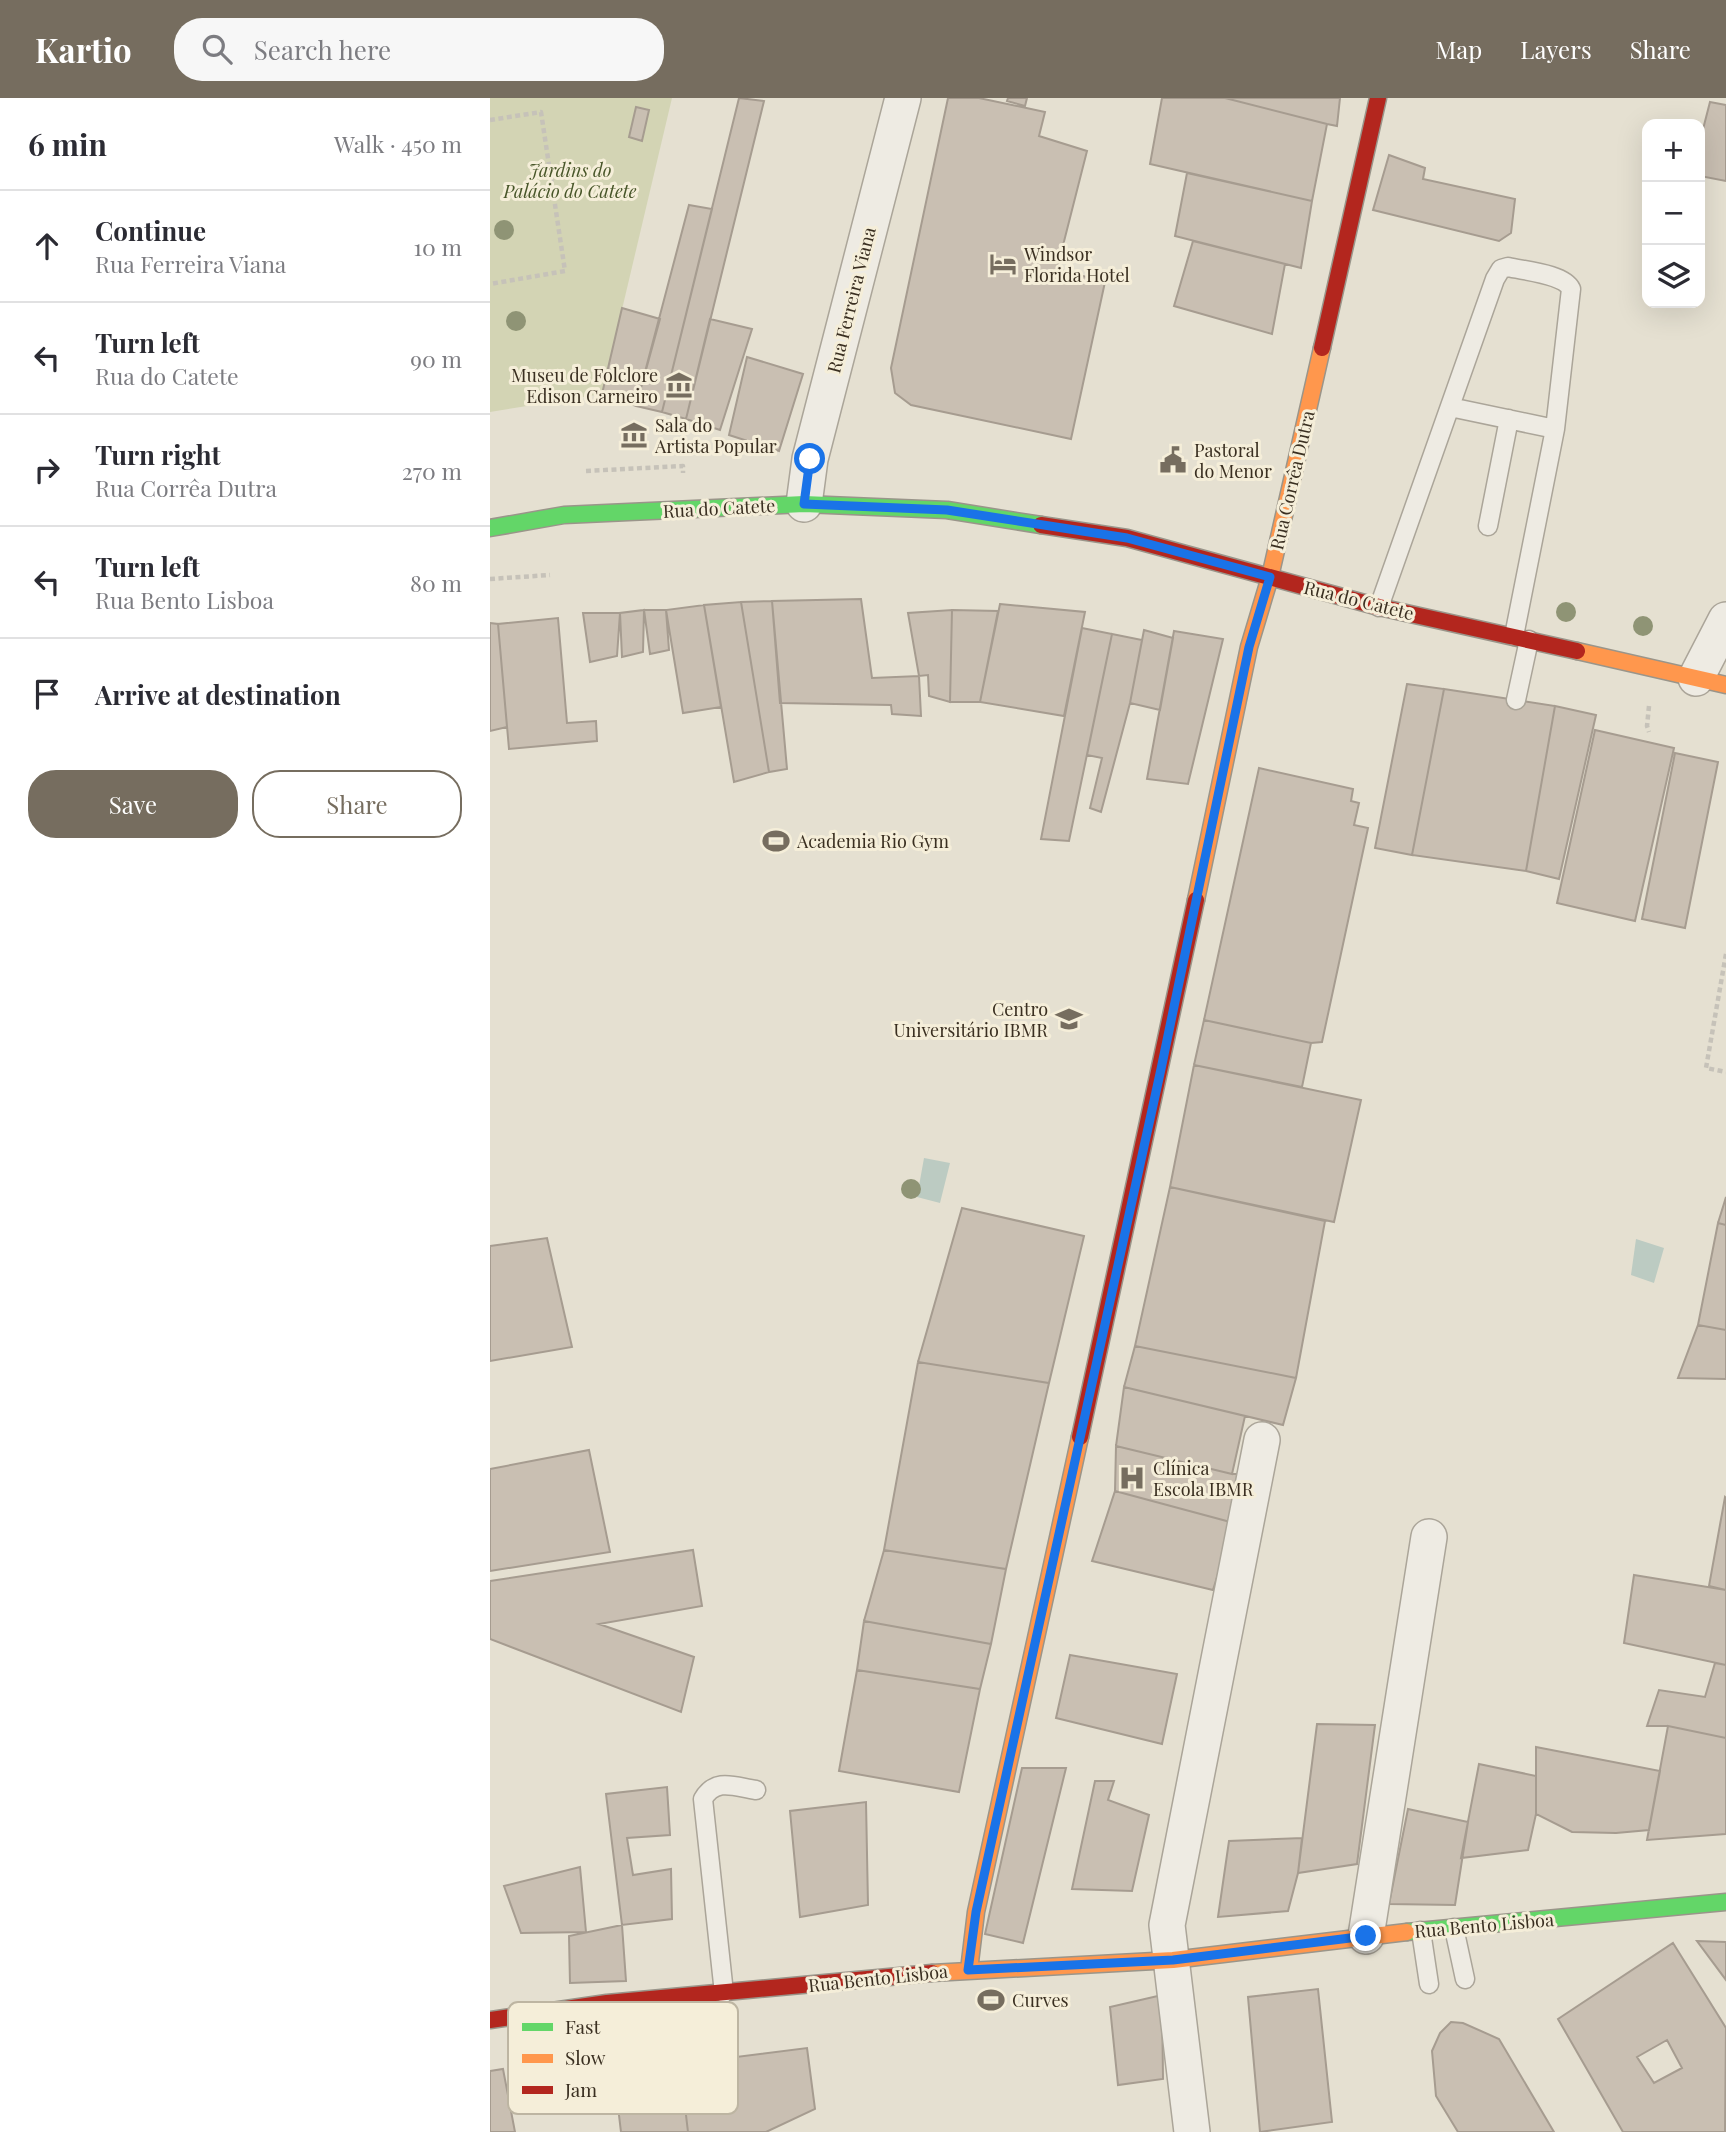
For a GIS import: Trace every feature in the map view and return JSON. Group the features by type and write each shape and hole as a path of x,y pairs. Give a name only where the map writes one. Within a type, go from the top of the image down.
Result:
{"main road":[{"name":"Rua Corrêa Dutra","path":"968,1970 976,1912 1161,1069 1249,647 1270,577 1378,98"},
{"name":"Rua do Catete","path":"490,528 564,515 804,504 947,510 1127,538 1379,607 1711,681"},
{"name":"Rua Bento Lisboa","path":"619,2002 968,1970 1173,1960 1366,1936 1726,1902"},
{"name":"Rua Bento Lisboa","path":"490,2020 508,2017"}],"street":[{"name":"Rua Ferreira Viana","path":"804,504 810,459 903,98"},
{"path":"1711,681 1726,620"},
{"path":"1192,2132 1167,1925 1262,1440"},
{"path":"1366,1936 1429,1537"}],"lane":[{"path":"1379,607 1495,279 1501,269 1508,267 1568,282 1571,289 1555,429 1522,638 1516,700"},
{"path":"1450,407 1555,429"},
{"path":"1488,526 1509,419"},
{"path":"724,1993 703,1799 709,1789 720,1785 756,1790"},
{"path":"1454,1928 1465,1979"},
{"path":"1421,1931 1429,1983"}],"path":[{"path":"490,120 541,112 565,271 490,284"},
{"path":"586,471 683,466"},
{"path":"490,579 550,575"},
{"path":"1726,954 1706,1068 1726,1072"}],"green space":[{"name":"Jardins do Palácio do Catete","path":"490,98 672,98 602,394 490,412"}],"shaded area":[{"path":"924,1158 950,1163 940,1203 917,1197"},
{"path":"1636,1239 1664,1248 1654,1283 1631,1275"}],"building":[{"path":"739,98 764,101 686,419 662,412"},
{"path":"948,98 979,98 1045,112 1039,136 1087,151 1057,269 1105,282 1071,439 911,405 895,393 891,368"},
{"path":"1008,98 1027,98 1025,106 1007,101"},
{"path":"1162,98 1225,98 1327,124 1312,201 1150,164"},
{"path":"1225,98 1340,98 1337,126 1327,124"},
{"path":"1710,102 1726,105 1726,181 1705,177 1705,122"},
{"path":"636,107 649,110 642,141 629,137"},
{"path":"1389,155 1425,168 1423,179 1515,199 1511,233 1499,241 1373,210"},
{"path":"1187,173 1312,201 1301,268 1175,236"},
{"path":"689,205 712,209 662,412 636,406"},
{"path":"1193,241 1285,264 1272,334 1174,306"},
{"path":"622,308 660,319 636,406 602,394"},
{"path":"710,319 752,329 720,430 686,419"},
{"path":"747,357 803,374 779,451 729,435"},
{"path":"861,599 872,678 919,676 921,716 892,714 891,705 780,703 772,601"},
{"path":"772,601 787,769 769,772 741,602"},
{"path":"741,602 769,772 734,782 704,605"},
{"path":"1000,604 1085,612 1064,716 980,702"},
{"path":"704,605 721,707 683,713 666,610"},
{"path":"644,610 666,610 669,650 650,654"},
{"path":"644,610 643,652 622,657 620,613"},
{"path":"952,610 998,611 980,702 950,702"},
{"path":"952,610 950,702 929,696 928,675 919,676 908,613"},
{"path":"583,613 620,613 617,656 590,662"},
{"path":"558,618 567,723 596,721 597,741 509,749 498,624"},
{"path":"490,623 498,624 507,727 490,731"},
{"path":"1082,628 1112,634 1069,841 1041,839"},
{"path":"1144,630 1173,638 1160,710 1130,703"},
{"path":"1174,631 1223,639 1188,784 1147,779"},
{"path":"1112,634 1142,640 1130,703 1101,812 1090,808 1102,758 1087,755"},
{"path":"1407,684 1444,689 1412,855 1375,848"},
{"path":"1444,689 1555,706 1526,871 1412,855"},
{"path":"1555,706 1596,715 1559,879 1526,871"},
{"path":"1595,730 1674,748 1635,921 1557,903"},
{"path":"1675,753 1718,762 1685,928 1642,919"},
{"path":"1259,768 1353,789 1351,801 1359,803 1354,825 1368,828 1322,1042 1311,1043 1204,1020"},
{"path":"1204,1020 1311,1043 1302,1087 1194,1065"},
{"path":"1194,1065 1361,1100 1334,1222 1170,1187"},
{"path":"1170,1187 1325,1221 1296,1378 1135,1346"},
{"path":"1726,1197 1726,1225 1718,1223"},
{"path":"962,1208 1084,1236 1049,1383 918,1362"},
{"path":"1718,1223 1726,1225 1726,1330 1698,1325"},
{"path":"547,1238 572,1347 490,1361 490,1246"},
{"path":"1698,1325 1726,1330 1726,1379 1678,1378"},
{"path":"1135,1346 1296,1378 1283,1425 1124,1387"},
{"path":"918,1362 1049,1383 1006,1569 884,1550"},
{"path":"1124,1387 1245,1416 1232,1474 1116,1446"},
{"path":"1116,1446 1232,1474 1246,1474 1234,1523 1115,1491"},
{"path":"589,1450 610,1552 490,1571 490,1469"},
{"path":"1115,1491 1234,1523 1213,1590 1092,1561"},
{"path":"1726,1498 1726,1590 1709,1586"},
{"path":"693,1550 702,1606 599,1624 694,1657 681,1712 490,1639 490,1581"},
{"path":"884,1550 1006,1569 991,1644 864,1621"},
{"path":"1634,1575 1726,1590 1726,1665 1624,1643"},
{"path":"864,1621 991,1644 980,1689 857,1670"},
{"path":"1070,1655 1177,1674 1162,1744 1056,1718"},
{"path":"1715,1663 1726,1665 1726,1738 1668,1726 1647,1726 1659,1690 1705,1697"},
{"path":"857,1670 980,1689 959,1792 839,1771"},
{"path":"1317,1724 1375,1725 1357,1864 1298,1873"},
{"path":"1668,1726 1726,1738 1726,1834 1647,1840"},
{"path":"1536,1747 1660,1771 1649,1830 1616,1833 1572,1832 1536,1814"},
{"path":"1479,1764 1536,1776 1536,1814 1528,1850 1461,1858"},
{"path":"1022,1768 1066,1768 1023,1943 985,1934"},
{"path":"1095,1781 1114,1781 1108,1800 1149,1815 1132,1891 1072,1889"},
{"path":"667,1787 670,1835 627,1838 633,1875 671,1869 672,1919 622,1925 606,1794"},
{"path":"866,1802 868,1905 800,1917 790,1811"},
{"path":"1408,1809 1468,1822 1455,1905 1389,1904"},
{"path":"1302,1838 1298,1873 1288,1911 1218,1917 1229,1841"},
{"path":"580,1867 586,1932 521,1933 504,1886"},
{"path":"622,1925 626,1981 570,1983 569,1936"},
{"path":"1697,1941 1726,1942 1726,1980"},
{"path":"1673,1943 1726,2028 1725,2132 1623,2132 1558,2019","holes":["1667,2040 1682,2068 1654,2083 1637,2057"]},
{"path":"1318,1989 1332,2122 1260,2132 1248,1997"},
{"path":"1162,1995 1163,2079 1118,2085 1110,2007"},
{"path":"1451,2022 1463,2023 1499,2039 1554,2132 1458,2132 1436,2096 1432,2051 1440,2033"},
{"path":"807,2048 815,2109 766,2132 688,2132 686,2114 738,2114 738,2057"},
{"path":"503,2069 508,2114 512,2114 515,2132 490,2132 490,2071"},
{"path":"619,2114 686,2114 688,2132 621,2132"}],"traffic: fast":[{"path":"490,528 564,515 804,504 947,510 1041,525"},
{"path":"1407,1932 1726,1902"}],"traffic: slow":[{"path":"1196,900 1249,647 1270,577 1322,348"},
{"path":"1577,651 1726,685"},
{"path":"969,1970 976,1912 1080,1437"},
{"path":"932,1973 1173,1960 1407,1932"}],"traffic: jam":[{"path":"1322,348 1378,98"},
{"path":"1041,525 1127,538 1379,607 1577,651"},
{"path":"1080,1437 1196,900"},
{"path":"618,2002 932,1973"},
{"path":"490,2020 508,2017"}],"place":[{"name":"Windsor Florida Hotel","path":"1003,264"},
{"name":"Museu de Folclore Edison Carneiro","path":"679,385"},
{"name":"Sala do Artista Popular","path":"634,435"},
{"name":"Pastoral do Menor","path":"1173,460"},
{"name":"Academia Rio Gym","path":"776,841"},
{"name":"Centro Universitário IBMR","path":"1069,1019"},
{"name":"Clínica Escola IBMR","path":"1132,1478"},
{"name":"Curves","path":"991,2000"}],"route":[{"path":"810,459 804,504 947,510 1127,538 1270,577 1249,647 1161,1069 976,1912 968,1970 1173,1960 1366,1936"}]}
